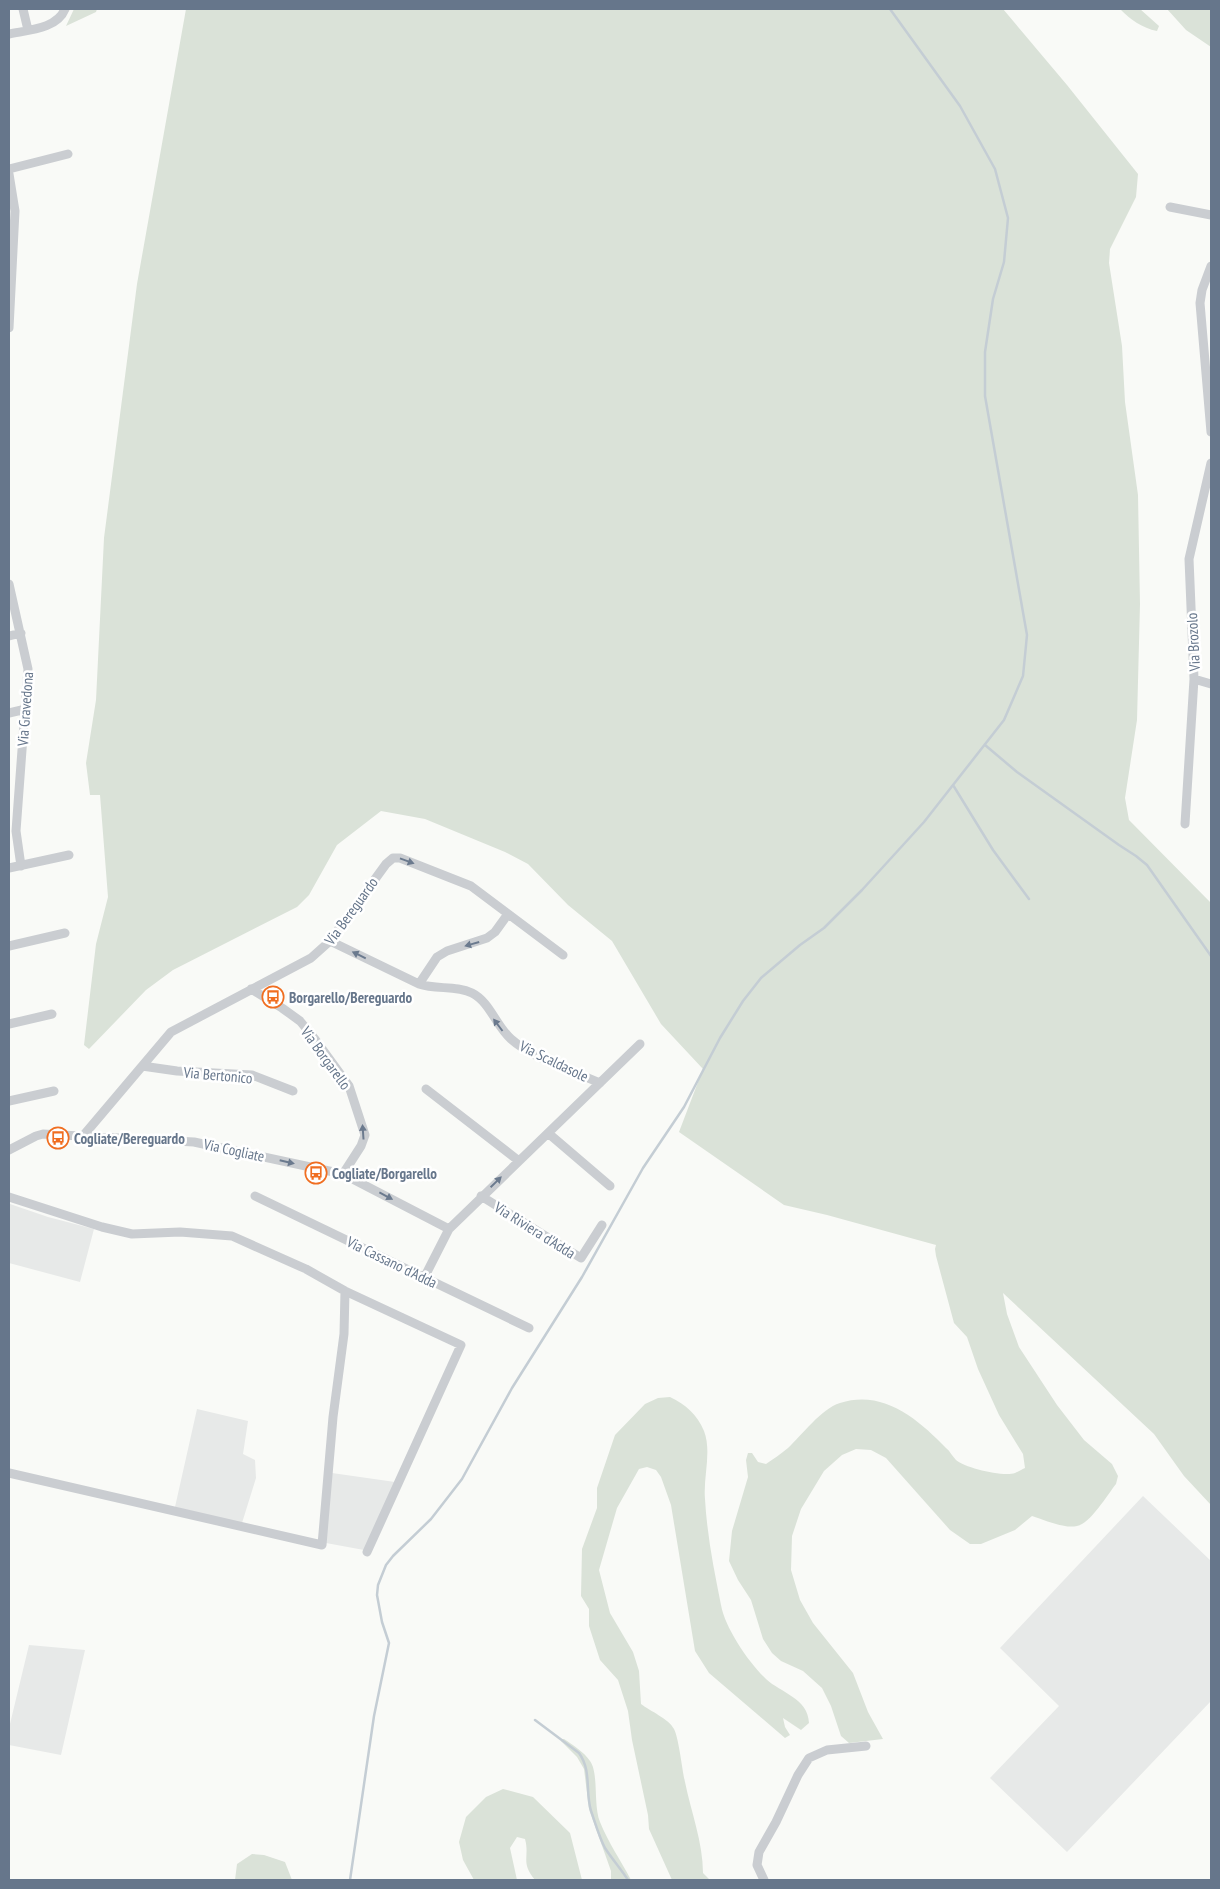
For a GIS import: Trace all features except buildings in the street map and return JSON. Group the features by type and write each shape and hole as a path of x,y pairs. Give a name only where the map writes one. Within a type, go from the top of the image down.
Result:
{"street":[{"path":"22,9 28,30"},
{"path":"9,34 54,23 66,9"},
{"path":"9,170 68,154"},
{"path":"9,174 15,205 11,246 9,325"},
{"path":"1170,207 1211,216"},
{"path":"1211,266 1202,290 1200,302 1210,394 1211,432"},
{"name":"Via Brozolo","path":"1185,824 1194,679 1190,559 1211,463"},
{"name":"Via Gravedona","path":"9,584 28,668 26,709 13,793 21,866"},
{"path":"9,636 21,633"},
{"path":"1194,679 1211,684"},
{"path":"9,713 26,709"},
{"path":"9,868 69,855"},
{"name":"Via Bereguardo","path":"83,1136 174,1030 314,956 330,941 386,864 393,858 400,858 460,881 475,889 563,955"},
{"path":"419,984 437,957 447,951 487,938 495,932 508,914"},
{"path":"9,946 65,934"},
{"name":"Via Scaldasole","path":"330,941 419,984 472,993 481,1000 500,1027 513,1041 534,1053 600,1083"},
{"name":"Via Borgarello","path":"251,989 282,1008 300,1022 349,1086 365,1134 361,1146 343,1174"},
{"path":"9,1024 52,1014"},
{"path":"424,1278 448,1229 640,1044"},
{"name":"Via Bertonico","path":"142,1066 178,1071 252,1075 293,1091"},
{"path":"426,1089 519,1161"},
{"path":"9,1102 54,1091"},
{"path":"548,1133 610,1186"},
{"name":"Via Cogliate","path":"9,1150 39,1135 203,1143 343,1174 448,1229"},
{"path":"9,1196 102,1227 132,1234 180,1232 232,1236 306,1268 345,1291 461,1345 367,1552"},
{"name":"Via Cassano d'Adda","path":"255,1196 529,1328"},
{"name":"Via Riviera d'Adda","path":"481,1196 582,1258 602,1225"},
{"path":"9,1473 322,1545 333,1417 344,1334 345,1291"},
{"path":"764,1880 757,1865 759,1852 776,1822 798,1775 809,1758 827,1750 866,1746"}],"shaded area":[{"path":"74,9 97,9 96,12 66,26"},
{"path":"186,9 1003,9 1138,174 1136,197 1110,249 1109,263 1122,346 1125,402 1138,495 1140,604 1137,720 1125,798 1129,820 1211,903 1211,1505 1184,1476 1154,1434 1003,1293 1007,1314 1019,1347 1057,1405 1084,1440 1112,1464 1118,1476 1116,1484 1093,1514 1082,1524 1072,1527 1055,1524 1032,1516 1015,1530 981,1544 970,1544 950,1530 886,1458 871,1450 856,1449 842,1455 824,1471 801,1509 792,1536 791,1570 800,1600 813,1623 853,1673 868,1712 883,1739 849,1743 841,1736 831,1706 822,1688 803,1671 781,1661 772,1653 763,1639 751,1600 729,1561 732,1531 748,1477 746,1460 748,1453 752,1453 758,1462 766,1464 788,1448 812,1423 833,1406 856,1400 871,1400 899,1409 924,1427 956,1460 975,1469 1002,1474 1015,1473 1025,1468 1023,1454 999,1415 978,1369 967,1337 954,1323 936,1256 936,1245 784,1205 679,1132 703,1069 661,1024 612,941 568,905 528,864 505,852 425,819 381,811 337,845 309,895 297,907 173,970 146,990 89,1049 84,1045 96,944 108,897 100,795 90,795 86,763 96,700 104,538 137,284"},
{"path":"1120,9 1140,9 1159,26 1157,31 1137,23"},
{"path":"1167,9 1211,9 1211,47 1186,30"},
{"path":"10,1204 48,1217 94,1229 80,1282 9,1263"},
{"path":"670,1397 681,1403 694,1415 704,1431 707,1447 705,1491 707,1526 713,1566 723,1614 727,1624 752,1664 772,1684 799,1702 804,1708 809,1723 801,1730 783,1718 785,1727 790,1735 785,1738 709,1673 695,1651 671,1505 661,1477 656,1470 647,1467 639,1469 617,1508 599,1570 610,1613 633,1652 639,1671 641,1704 672,1725 676,1734 685,1782 699,1838 703,1873 710,1880 672,1880 649,1829 628,1711 618,1680 600,1660 589,1626 589,1609 581,1596 582,1549 597,1508 597,1488 615,1435 645,1404 658,1398"},
{"path":"197,1409 248,1421 243,1454 255,1460 256,1478 242,1523 175,1507"},
{"path":"332,1473 395,1482 364,1550 326,1543"},
{"path":"1143,1496 1211,1561 1211,1701 1067,1852 990,1778 1059,1706 1000,1648"},
{"path":"29,1645 85,1650 61,1755 9,1745 9,1728"},
{"path":"561,1739 564,1739 582,1752 593,1766 600,1822 631,1880 611,1880 611,1871 589,1809 584,1769 577,1757"},
{"path":"503,1789 533,1797 570,1833 582,1880 535,1880 528,1869 525,1839 517,1837 510,1848 517,1880 474,1880 463,1860 459,1842 466,1817 486,1797"},
{"path":"252,1854 264,1855 285,1862 292,1880 235,1880 237,1864"}],"waterway":[{"path":"350,1880 374,1716 389,1643 382,1622 377,1595 378,1585 386,1565 431,1519 462,1479 512,1388 582,1277 643,1168 684,1107 720,1038 743,1001 761,978 800,945 824,928 862,890 924,822 1004,720 1023,676 1027,635 985,396 985,352 993,299 1004,262 1008,218 995,169 960,106 890,9"},
{"path":"985,745 1017,772 1147,865 1211,956"},
{"path":"953,785 993,850 1029,899"},
{"path":"535,1720 579,1753 586,1767 589,1804 599,1834 605,1848 628,1880"}],"place":[{"name":"Borgarello/Bereguardo","path":"273,997"},
{"name":"Cogliate/Bereguardo","path":"58,1138"},
{"name":"Cogliate/Borgarello","path":"316,1173"}]}
